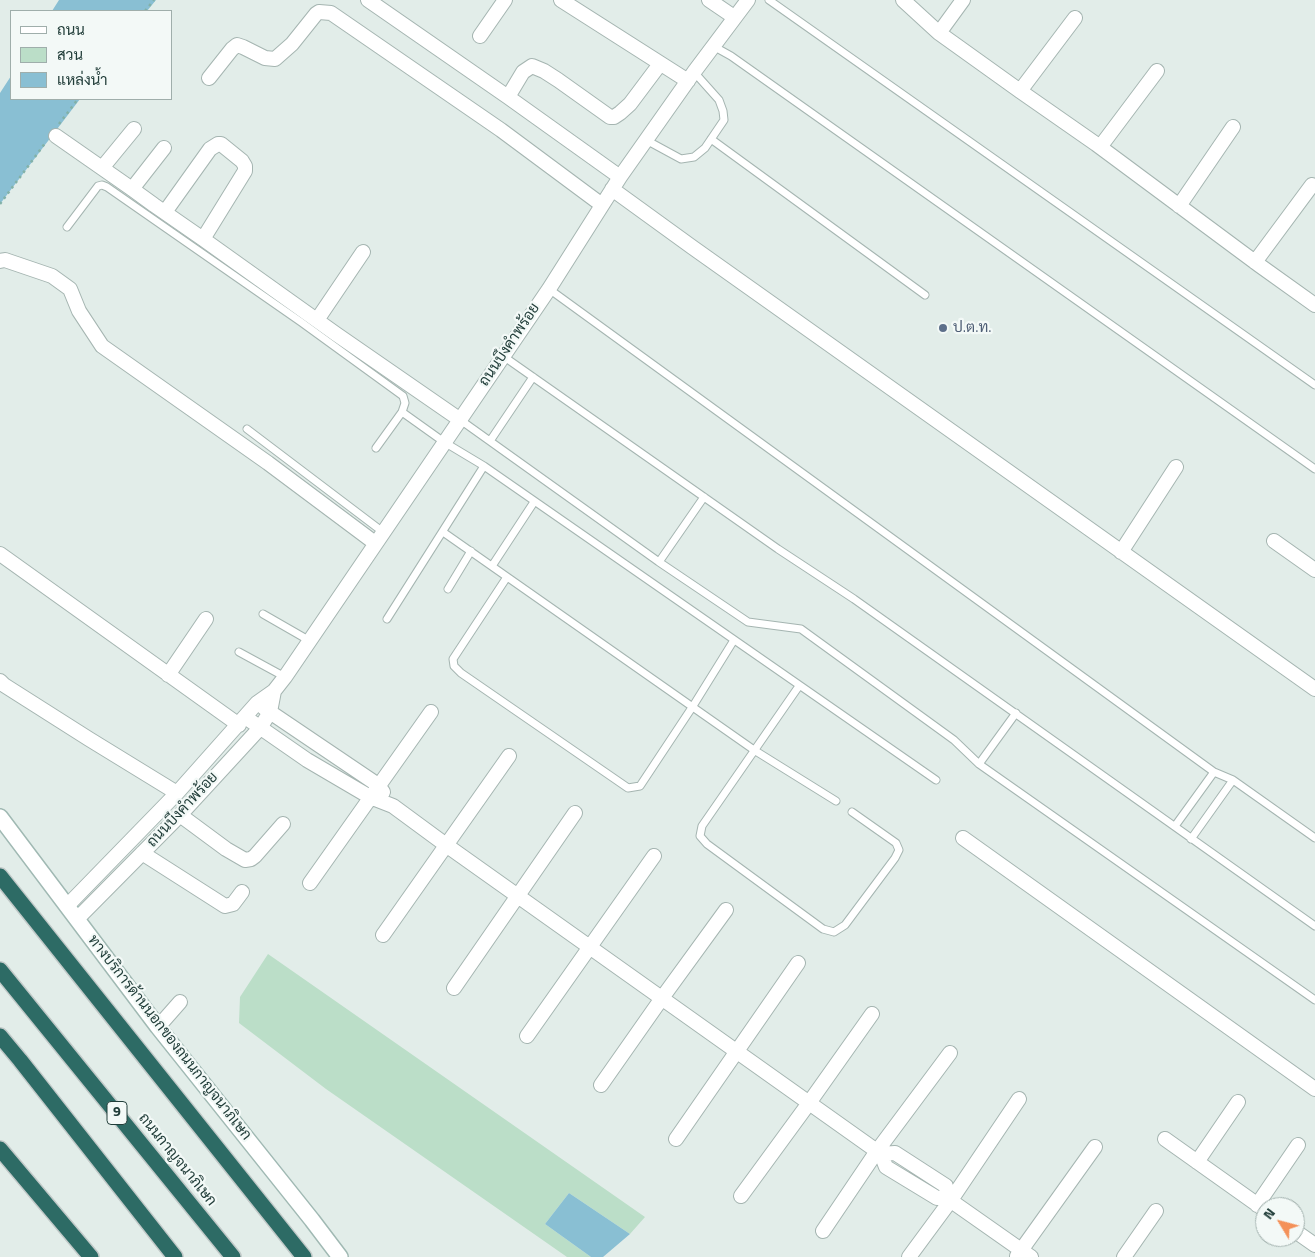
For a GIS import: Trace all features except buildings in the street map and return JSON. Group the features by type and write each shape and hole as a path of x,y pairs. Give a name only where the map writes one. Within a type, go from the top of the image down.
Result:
{"highway":[{"path":"0,876 304,1257"},
{"name":"ถนนกาญจนาภิเษก","path":"0,970 233,1257"},
{"path":"0,1036 175,1257"},
{"path":"0,1149 91,1257"}],"main road":[{"name":"ทางบริการด้านนอกของถนนกาญจนาภิเษก","path":"0,817 158,1027 340,1257"}],"street":[{"path":"368,0 620,177"},
{"path":"480,36 505,0"},
{"path":"561,0 660,64 691,76"},
{"path":"709,0 734,17"},
{"name":"ถนนบึงคำพร้อย","path":"67,906 177,793 257,703 274,691 285,677 549,289 620,177 691,76 748,0"},
{"path":"903,0 939,33 1100,147 1315,305"},
{"path":"939,33 963,0"},
{"path":"209,78 237,45 243,46 265,58 274,59 292,44 316,14 319,12 331,13 502,130 602,205"},
{"path":"1020,91 1075,18"},
{"path":"508,97 523,72 532,66 558,80 610,117 620,113 630,104 660,64"},
{"path":"1100,147 1157,71"},
{"path":"1179,206 1233,127"},
{"path":"102,168 134,129"},
{"path":"54,134 460,419"},
{"path":"165,212 210,149 221,144 242,161 245,171 203,239"},
{"path":"132,188 164,148"},
{"path":"1255,262 1312,185"},
{"path":"612,189 1315,689"},
{"path":"317,320 363,252"},
{"path":"0,261 4,260 52,276 70,289 79,311 102,346 268,463 379,538"},
{"path":"1121,552 1176,468"},
{"path":"1274,541 1315,570"},
{"path":"0,554 168,675 242,721 260,728 307,760 374,791"},
{"path":"168,675 206,619"},
{"path":"0,681 177,793"},
{"name":"ถนนบึงคำพร้อย","path":"77,919 180,815 260,728 270,712 274,691"},
{"path":"257,703 317,745 393,806 446,845 879,1152 895,1153 946,1186 949,1199 1023,1255 1095,1147"},
{"path":"310,883 431,712"},
{"path":"307,760 317,745"},
{"path":"383,935 509,756"},
{"path":"454,988 575,813"},
{"path":"180,815 226,849 245,860 255,856 283,824"},
{"path":"963,838 1315,1089"},
{"path":"142,853 224,906 233,904 242,892"},
{"path":"527,1036 654,856"},
{"path":"601,1085 726,910"},
{"path":"676,1138 798,963"},
{"path":"158,1027 180,1002"},
{"path":"741,1196 810,1103 872,1014"},
{"path":"824,1230 950,1052"},
{"path":"908,1257 1019,1099"},
{"path":"1197,1162 1238,1102"},
{"path":"1165,1139 1255,1203"},
{"path":"1267,1197 1298,1145"},
{"path":"1124,1257 1156,1211"}],"lane":[{"path":"769,0 1315,384"},
{"path":"713,46 739,62 1315,468"},
{"path":"646,140 681,159 694,157 705,148 724,120 724,111 719,100 691,76"},
{"path":"711,139 925,295"},
{"path":"67,227 98,186 107,187 301,322 403,396 405,403 402,412 376,448"},
{"path":"549,289 1214,772 1233,780 1315,838"},
{"path":"503,356 778,549 854,599 1315,926"},
{"path":"490,441 534,377"},
{"path":"402,412 444,442 484,466 936,780"},
{"path":"460,419 659,562 748,622 801,629 954,740 979,764 1315,1000"},
{"path":"247,429 379,538"},
{"path":"386,619 484,466"},
{"path":"659,562 704,497"},
{"path":"492,566 534,502"},
{"path":"443,532 754,750 836,801"},
{"path":"448,589 471,551"},
{"path":"508,577 453,659 454,666 461,673 628,788 640,786 734,640"},
{"path":"263,614 310,640"},
{"path":"238,652 285,677"},
{"path":"799,686 702,826 700,836 707,844 823,929 834,932 846,925 899,850 896,843 852,812"},
{"path":"979,764 1016,713"},
{"path":"1175,826 1214,772"},
{"path":"1192,839 1233,780"}],"path":[{"path":"146,10 154,0"},
{"path":"0,204 54,134 77,100"}],"green space":[{"path":"268,954 645,1217 630,1234 569,1193 545,1224 591,1257 567,1257 326,1089 239,1023 240,997"}],"water":[{"path":"59,0 156,0 148,10 53,10"},
{"path":"10,78 10,100 79,100 0,204 0,93"},
{"path":"569,1193 630,1234 603,1257 591,1257 545,1224"}],"place":[{"name":"ป.ต.ท.","path":"943,328"}]}
